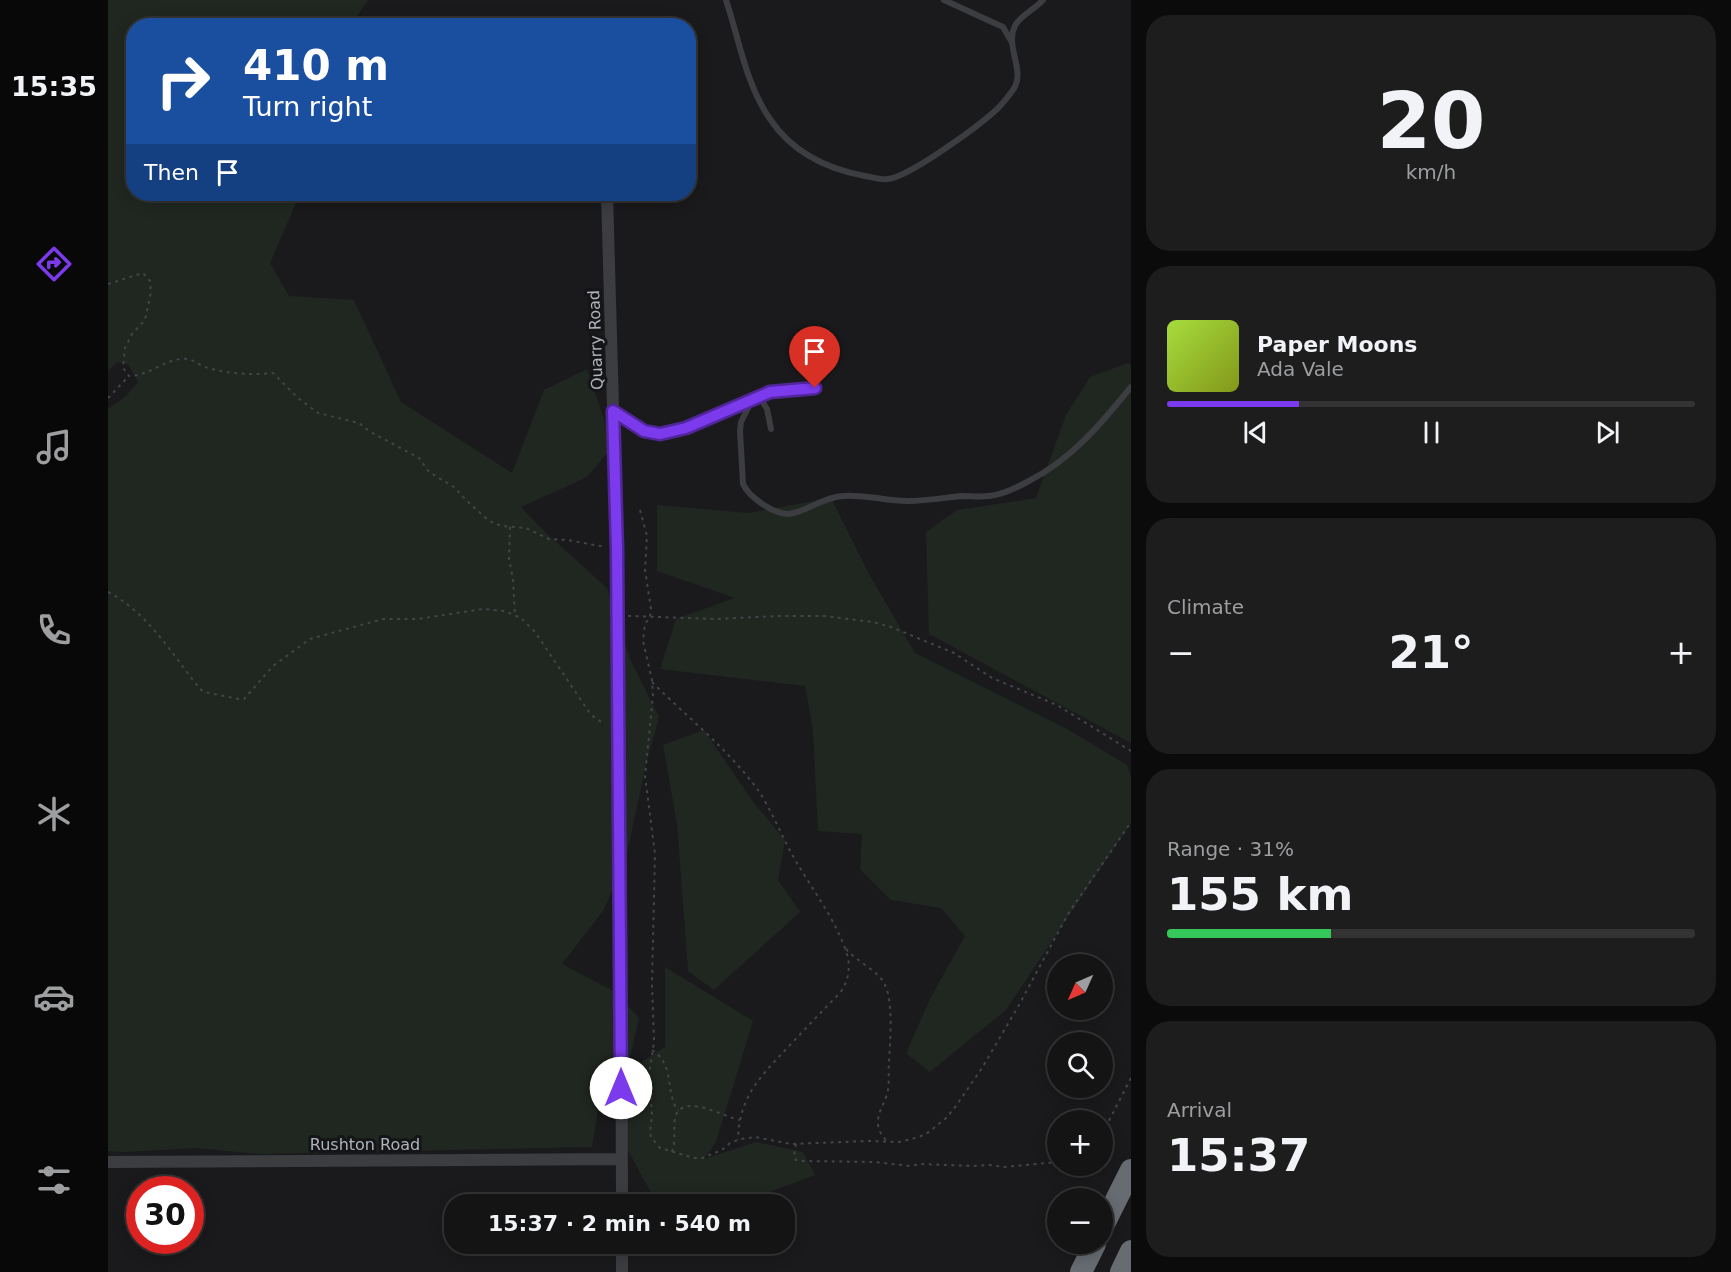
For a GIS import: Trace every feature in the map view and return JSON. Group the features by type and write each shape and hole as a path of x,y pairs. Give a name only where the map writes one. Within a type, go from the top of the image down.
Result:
{"highway":[{"path":"1113,1206 1131,1170"},
{"path":"1121,1272 1131,1251"},
{"path":"1081,1272 1090,1254"}],"street":[{"name":"Quarry Road","path":"607,201 617,549 622,1194"},
{"name":"Rushton Road","path":"108,1162 621,1159"},
{"path":"622,1254 622,1272"}],"lane":[{"path":"726,0 740,49 760,102 780,133 791,144 839,170 889,179 916,167 980,123 1003,103 1015,87 1017,78 1012,42 1003,27 944,0"},
{"path":"1012,42 1017,24 1024,15 1043,0"},
{"path":"752,400 741,422 740,431 743,484 746,490 761,502 785,514 801,511 832,497 867,496 906,501 989,496 1004,492 1027,483 1069,455 1106,419 1131,387"},
{"path":"613,411 644,431 660,434 686,428 759,396 776,391 815,388"},
{"path":"759,396 767,409 771,429"}],"path":[{"path":"108,284 143,273 150,281 151,292 145,320 132,334 125,348 123,368 129,376"},
{"path":"108,398 129,376 138,376 171,361 188,359 207,368 248,376 273,373 298,398 318,413 359,423 369,431 419,458 429,472 454,487 489,521 510,527 526,528 549,539 617,549"},
{"path":"640,510 647,536 645,570 651,609 650,617 645,624 643,641 652,682 653,708 645,758 654,854 652,984 654,1042 649,1074 652,1114 650,1131 651,1137 660,1148 672,1153 702,1158 738,1140 755,1137 796,1144 899,1142 919,1137 936,1127 956,1106 982,1068 1068,914 1131,822"},
{"path":"510,527 509,559 513,579 515,616"},
{"path":"108,592 126,602 146,620 200,689 204,692 238,699 244,699 273,666 310,639 383,619 418,619 483,609 504,611 521,618 535,632 595,718 605,724 618,726"},
{"path":"617,614 716,619 824,616 873,622 954,653 992,678 1057,705 1131,752"},
{"path":"652,682 711,738 759,791 844,947 849,966 844,987 760,1076 750,1091 741,1120 738,1140"},
{"path":"844,947 857,961 879,976 885,983 888,994 891,1036 888,1094 878,1115 880,1132 887,1141"},
{"path":"652,1050 660,1056 666,1066 674,1103 678,1111 672,1153"},
{"path":"1113,1113 1131,1078"},
{"path":"678,1111 692,1105 741,1120"},
{"path":"796,1144 794,1156 796,1160 801,1161 875,1162 910,1167 921,1164 1021,1167 1047,1163"}],"shaded area":[{"path":"108,0 368,0 356,18 126,18 126,201 297,201 270,263 289,296 354,300 401,402 512,473 544,390 587,369 613,446 587,477 521,507 607,588 630,659 659,717 645,769 625,863 603,911 562,964 615,992 639,1018 627,1071 665,1047 665,967 753,1021 716,1142 704,1159 756,1142 803,1152 815,1175 764,1194 652,1194 623,1141 625,1097 598,1110 592,1147 260,1154 195,1148 108,1151 108,409 126,396 138,382 128,364 117,362 108,371"},
{"path":"1128,363 1131,365 1131,743 929,634 926,532 957,510 1036,498 1066,415 1090,377"},
{"path":"831,498 869,574 915,653 1067,729 1127,765 1131,777 1131,823 1006,1010 930,1072 906,1053 931,997 965,936 941,908 891,900 860,869 862,834 818,831 813,731 805,686 660,669 676,619 735,598 657,571 657,505 749,513"},
{"path":"704,730 754,803 785,840 778,880 800,912 714,990 688,971 677,824 663,745"}],"route":[{"path":"621,1088 617,549 613,411 644,431 660,434 686,428 770,392 815,388"}]}
